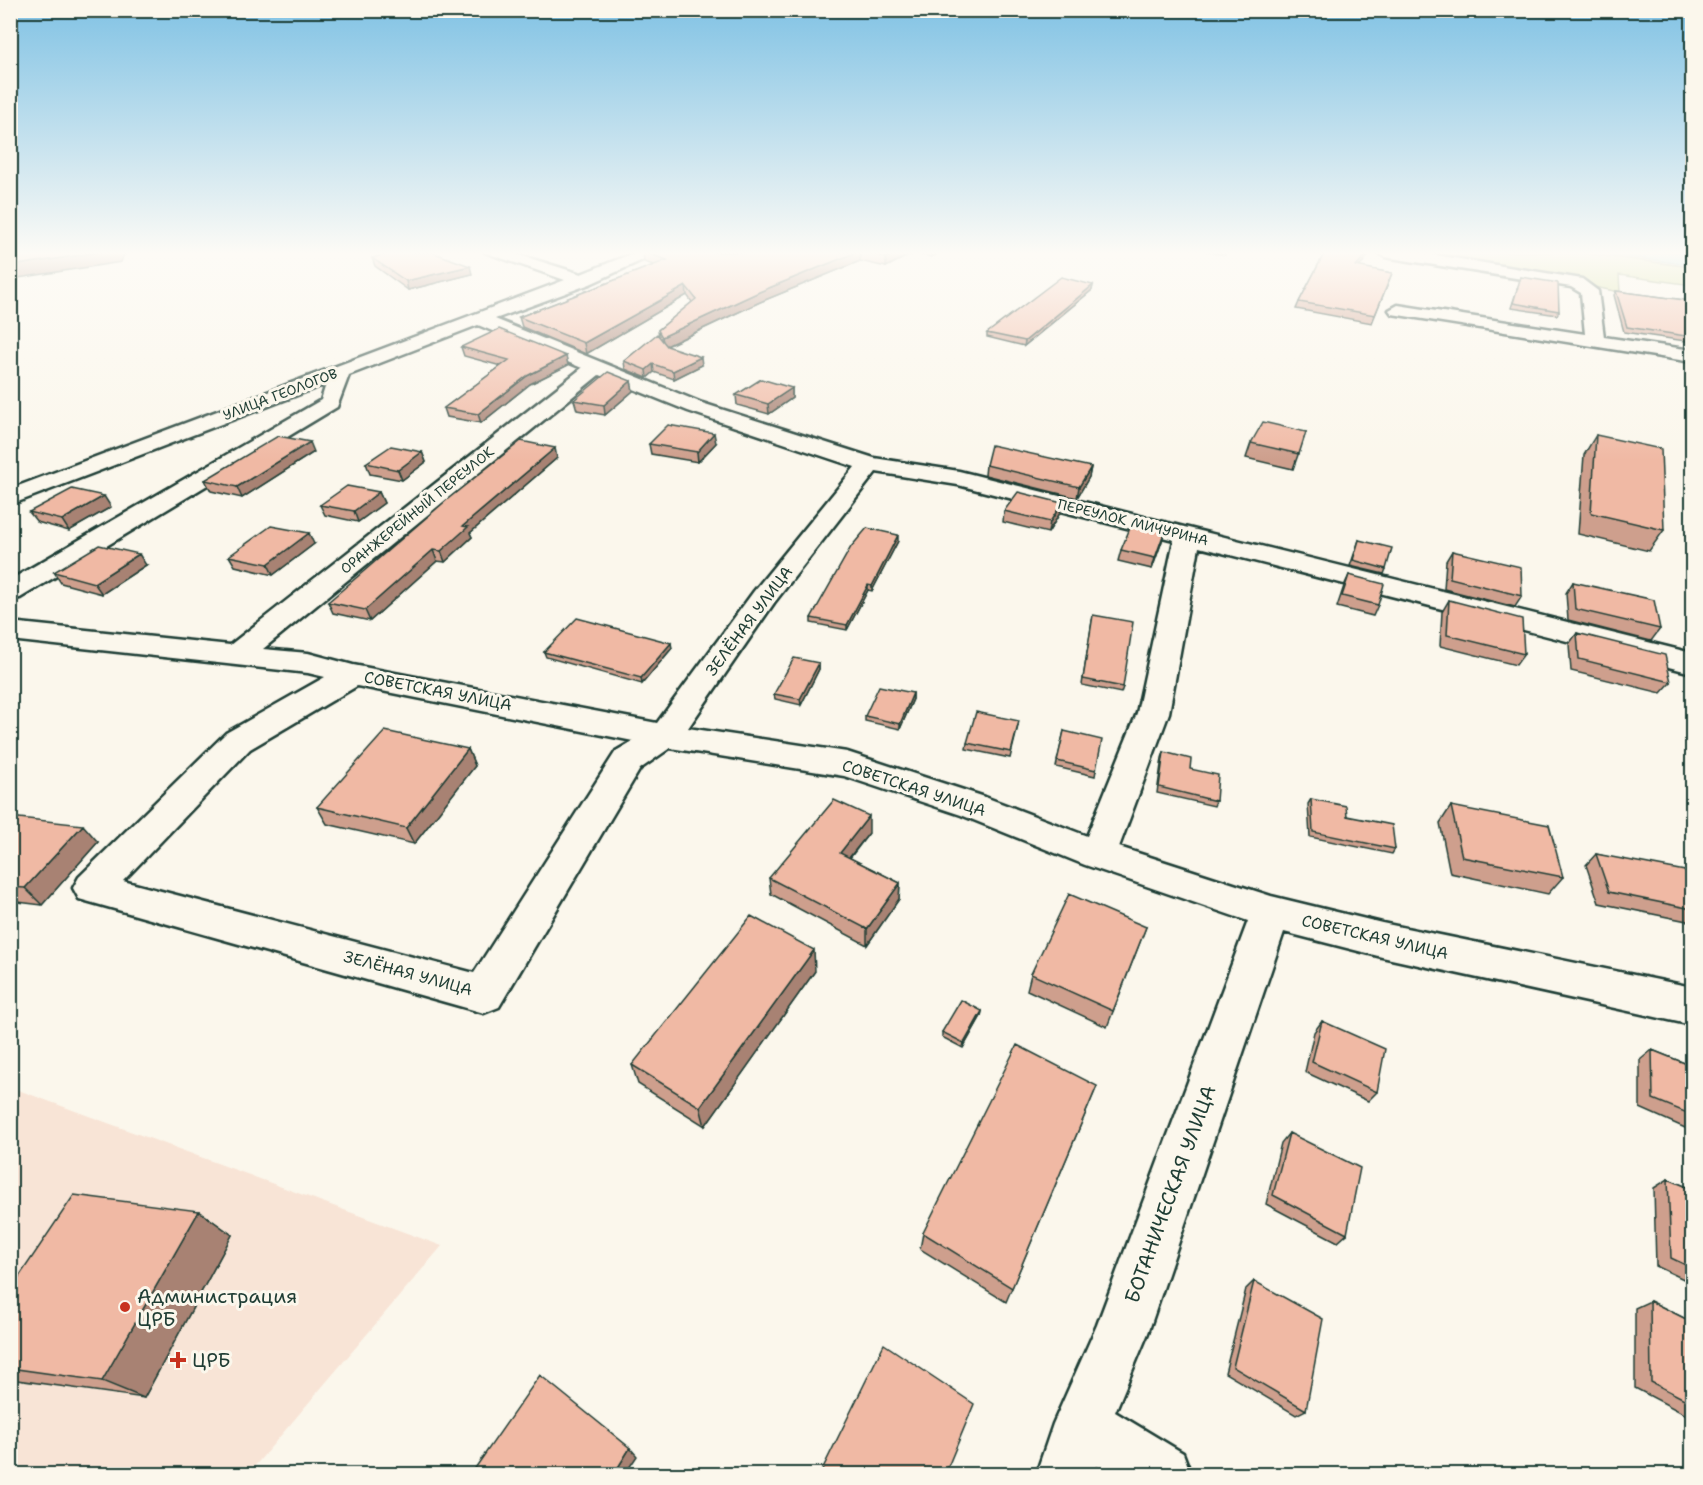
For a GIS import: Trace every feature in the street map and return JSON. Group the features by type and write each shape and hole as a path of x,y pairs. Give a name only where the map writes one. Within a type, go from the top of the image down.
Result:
{"street":[{"name":"УЛИЦА ГЕОЛОГОВ","path":"10,498 474,321"},
{"name":"ПЕРЕУЛОК МИЧУРИНА","path":"486,321 695,407 870,464 959,478 1692,663"},
{"path":"1470,321 1595,341 1692,360"},
{"path":"1593,321 1595,341"},
{"name":"ОРАНЖЕРЕЙНЫЙ ПЕРЕУЛОК","path":"238,654 597,366"},
{"path":"10,592 330,403 340,372"},
{"name":"ЗЕЛЁНАЯ УЛИЦА","path":"353,675 238,741 92,888 484,994 628,760 664,736 764,597 870,464"},
{"path":"1098,855 1153,713 1188,536"},
{"name":"СОВЕТСКАЯ УЛИЦА","path":"10,631 308,663 353,675 664,736 847,764 973,806 1098,855 1271,912 1382,940 1692,1006"},
{"name":"БОТАНИЧЕСКАЯ УЛИЦА","path":"1074,1449 1120,1333 1271,912"},
{"path":"1074,1449 1162,1474"}],"shaded area":[{"name":"ЦРБ","path":"10,1087 442,1246 248,1474 11,1474"}],"building":[{"path":"530,321 623,321 584,343"},
{"path":"669,321 696,321 662,337 658,330"},
{"path":"1002,321 1049,321 1025,341 987,333"},
{"path":"1625,321 1692,321 1692,337 1627,327"},
{"path":"499,329 566,356 527,376 478,414 444,408 509,360 461,347"},
{"path":"657,334 667,346 701,357 673,371 653,364 646,370 624,361"},
{"path":"608,372 631,381 604,405 574,400"},
{"path":"761,379 792,388 768,404 736,395"},
{"path":"1263,422 1306,432 1299,454 1251,443"},
{"path":"668,425 714,433 697,452 649,444"},
{"path":"1596,435 1661,449 1664,530 1591,513"},
{"path":"278,436 310,442 237,487 205,480"},
{"path":"521,441 555,448 463,526 468,527 441,551 433,550 365,610 328,602 449,498"},
{"path":"991,445 1091,467 1079,487 986,465"},
{"path":"391,446 422,452 398,470 366,463"},
{"path":"347,486 379,492 354,511 320,505"},
{"path":"72,489 104,496 62,520 29,512"},
{"path":"1018,492 1062,503 1050,522 1004,511"},
{"path":"1132,523 1165,530 1155,558 1121,550"},
{"path":"271,526 309,533 268,564 229,556"},
{"path":"867,528 898,535 872,586 868,585 847,625 811,618 851,547"},
{"path":"1359,540 1392,548 1386,569 1353,560"},
{"path":"99,545 139,554 94,583 54,572"},
{"path":"1452,551 1521,567 1522,596 1450,578"},
{"path":"1349,575 1384,584 1378,605 1342,596"},
{"path":"1573,582 1654,600 1660,629 1575,609"},
{"path":"1449,600 1522,619 1524,654 1447,635"},
{"path":"1093,615 1133,622 1123,687 1083,679"},
{"path":"577,618 671,643 641,678 544,652"},
{"path":"1577,633 1665,655 1671,682 1579,659"},
{"path":"794,658 819,663 800,699 774,694"},
{"path":"879,686 913,693 900,724 865,716"},
{"path":"976,712 1019,721 1011,752 967,743"},
{"path":"385,731 468,749 406,828 317,807"},
{"path":"1064,731 1102,740 1096,770 1057,761"},
{"path":"1164,752 1191,759 1190,769 1218,775 1216,801 1159,787"},
{"path":"1311,799 1346,806 1347,816 1392,825 1395,849 1313,832"},
{"path":"834,800 869,816 840,853 900,883 867,929 769,878"},
{"path":"1451,806 1549,825 1563,877 1462,857"},
{"path":"10,817 83,825 25,888 10,887"},
{"path":"1596,854 1690,872 1692,909 1609,892"},
{"path":"1069,894 1146,927 1113,1011 1031,974"},
{"path":"751,916 814,950 700,1107 632,1065"},
{"path":"961,1000 982,1011 964,1043 942,1032"},
{"path":"1322,1021 1385,1049 1377,1092 1312,1062"},
{"path":"1017,1045 1097,1086 1012,1288 923,1233"},
{"path":"1652,1050 1692,1066 1692,1115 1653,1099"},
{"path":"1289,1133 1360,1168 1347,1234 1273,1195"},
{"path":"1668,1179 1692,1189 1692,1268 1671,1258"},
{"path":"74,1195 199,1211 102,1381 10,1368 10,1290"},
{"path":"1254,1281 1323,1319 1306,1410 1233,1367"},
{"path":"1650,1301 1692,1322 1692,1403 1651,1382"},
{"path":"884,1344 974,1404 945,1474 820,1474"},
{"path":"540,1375 630,1448 614,1474 471,1474"}],"place":[{"name":"Администрация ЦРБ","path":"125,1307"},
{"name":"ЦРБ","path":"178,1360"}]}
